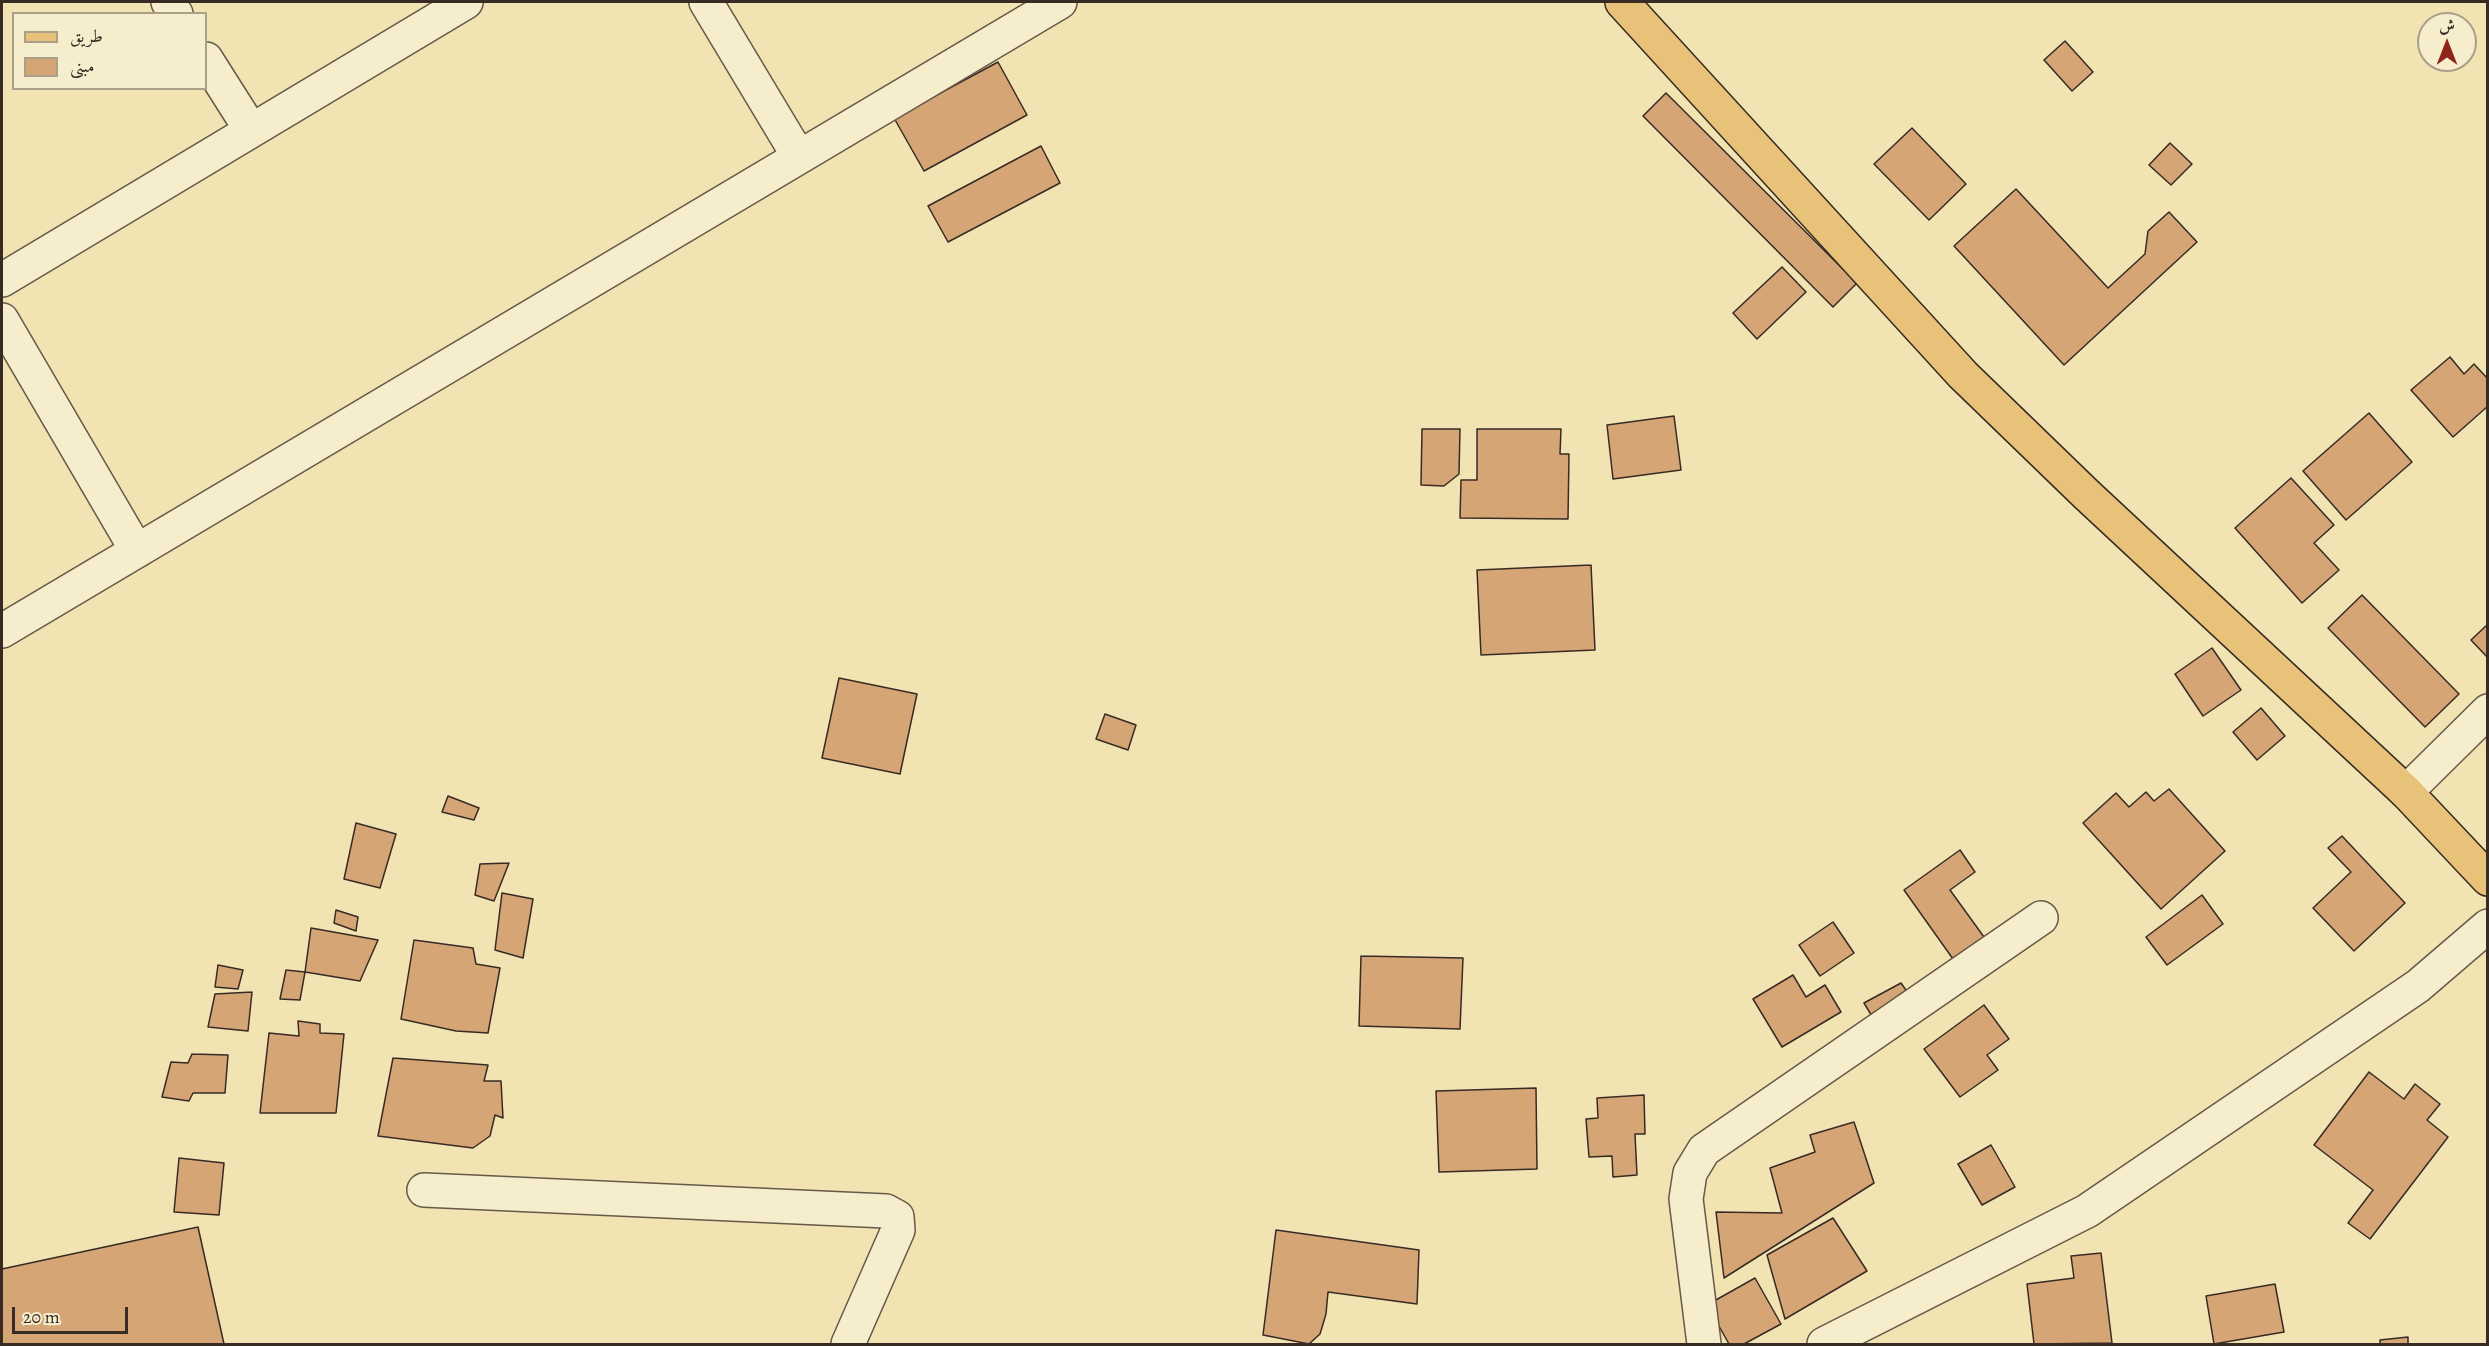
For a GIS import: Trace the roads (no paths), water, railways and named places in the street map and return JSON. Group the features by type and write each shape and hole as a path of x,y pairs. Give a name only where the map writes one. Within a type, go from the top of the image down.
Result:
{"main road":[{"path":"1622,2 1963,375 2086,494 2406,792 2487,879"}],"street":[{"path":"2,280 466,2"},
{"path":"706,2 799,157"},
{"path":"2,632 1060,2"},
{"path":"207,62 251,130"},
{"path":"2,320 137,551"},
{"path":"2406,792 2487,711"},
{"path":"1704,1344 1686,1199 1690,1173 1704,1150 2042,918"},
{"path":"1824,1344 2087,1210 2418,986 2487,927"},
{"path":"424,1190 886,1210 897,1217 898,1230 848,1344"}]}
